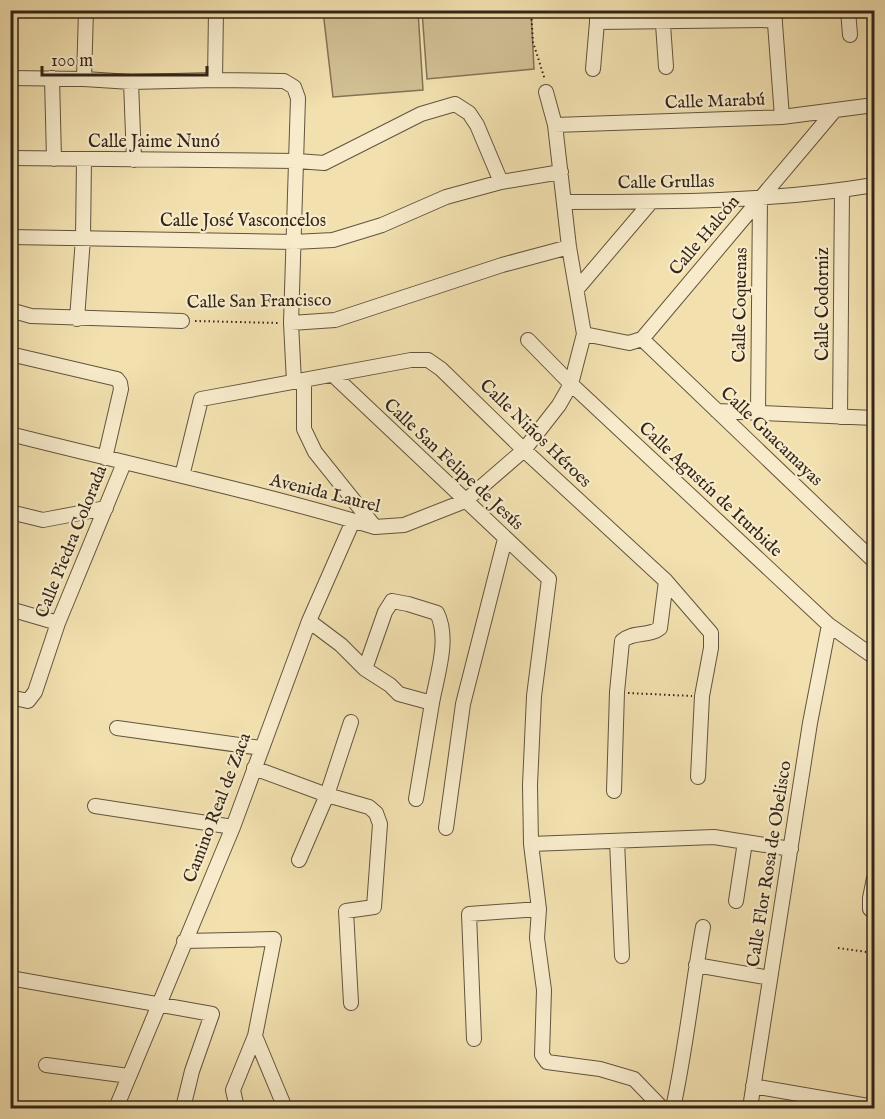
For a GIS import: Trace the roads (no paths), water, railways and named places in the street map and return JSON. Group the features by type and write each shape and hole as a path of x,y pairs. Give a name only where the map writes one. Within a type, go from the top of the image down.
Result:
{"street":[{"path":"84,79 86,10"},
{"path":"215,80 216,10"},
{"path":"848,10 850,35"},
{"path":"593,69 597,16 775,15 782,117"},
{"path":"663,16 666,67"},
{"path":"10,78 131,82 284,81 294,87 298,98 291,323 304,429 315,452 375,528"},
{"path":"52,78 54,159"},
{"path":"131,82 134,160"},
{"name":"Avenida Laurel","path":"10,434 353,520 375,528 404,525 465,501 524,450 560,405 571,384 584,334 569,247 555,125 546,92"},
{"path":"297,160 324,163 421,114 455,104 469,113 477,125 501,182"},
{"name":"Calle Marabú","path":"555,125 782,117 874,105"},
{"name":"Calle Halcón","path":"642,339 835,110"},
{"name":"Calle Jaime Nunó","path":"10,158 297,160"},
{"path":"77,319 83,238 84,159"},
{"name":"Calle José Vasconcelos","path":"10,237 294,242 333,240 382,225 446,197 501,182 561,172"},
{"name":"Calle Grullas","path":"564,202 760,198 874,185"},
{"name":"Calle Codorniz","path":"840,417 842,190"},
{"name":"Calle Coquenas","path":"758,413 760,198"},
{"path":"577,289 651,202"},
{"name":"Calle San Francisco","path":"291,323 335,320 502,265 569,247"},
{"name":"Calle San Francisco","path":"10,310 31,316 77,319 182,321"},
{"path":"584,334 629,343 642,339"},
{"name":"Calle Guacamayas","path":"642,339 874,561"},
{"name":"Calle Agustín de Iturbide","path":"528,340 571,384 829,625 874,657"},
{"path":"10,354 117,379 121,389 105,459"},
{"name":"Calle Niños Héroes","path":"182,476 201,399 411,360 428,360 441,369 666,582 711,633 711,648 702,696 698,777"},
{"name":"Calle San Felipe de Jesús","path":"333,375 549,579 534,696 530,785 531,844"},
{"path":"717,411 874,418"},
{"name":"Calle Piedra Colorada","path":"10,697 28,701 34,692 58,623 124,463"},
{"path":"10,512 42,520 106,508"},
{"name":"Camino Real de Zaca","path":"116,1108 233,827 309,621 353,520"},
{"path":"446,828 463,704 505,539"},
{"path":"614,791 616,692 622,641 627,637 654,633 660,628 666,582"},
{"path":"365,669 385,612 392,601 437,613 442,623 443,641 416,799"},
{"path":"10,609 58,623"},
{"path":"309,621 341,645 365,669 390,685 399,694 432,703"},
{"name":"Calle Flor Rosa de Obelisco","path":"750,1108 810,723 829,625"},
{"path":"299,860 327,795 351,722"},
{"path":"117,728 261,748"},
{"path":"254,768 327,795 369,807 376,813 380,824 374,907 346,911 351,1003"},
{"path":"95,806 233,827"},
{"path":"662,1108 634,1079 600,1069 547,1062 543,1059 544,990 537,938 540,909 531,844 714,837 791,849"},
{"path":"617,841 622,956"},
{"path":"735,901 745,842"},
{"path":"874,878 870,898 870,909 874,912"},
{"path":"474,1039 469,914 540,909"},
{"path":"673,1108 683,1062 703,927"},
{"path":"184,941 274,939 255,1036 233,1090 237,1108"},
{"path":"696,965 770,978"},
{"path":"10,978 212,1014 192,1071 183,1108"},
{"path":"255,1036 285,1108"},
{"path":"46,1065 129,1076"},
{"path":"753,1086 850,1106 874,1107"}]}
